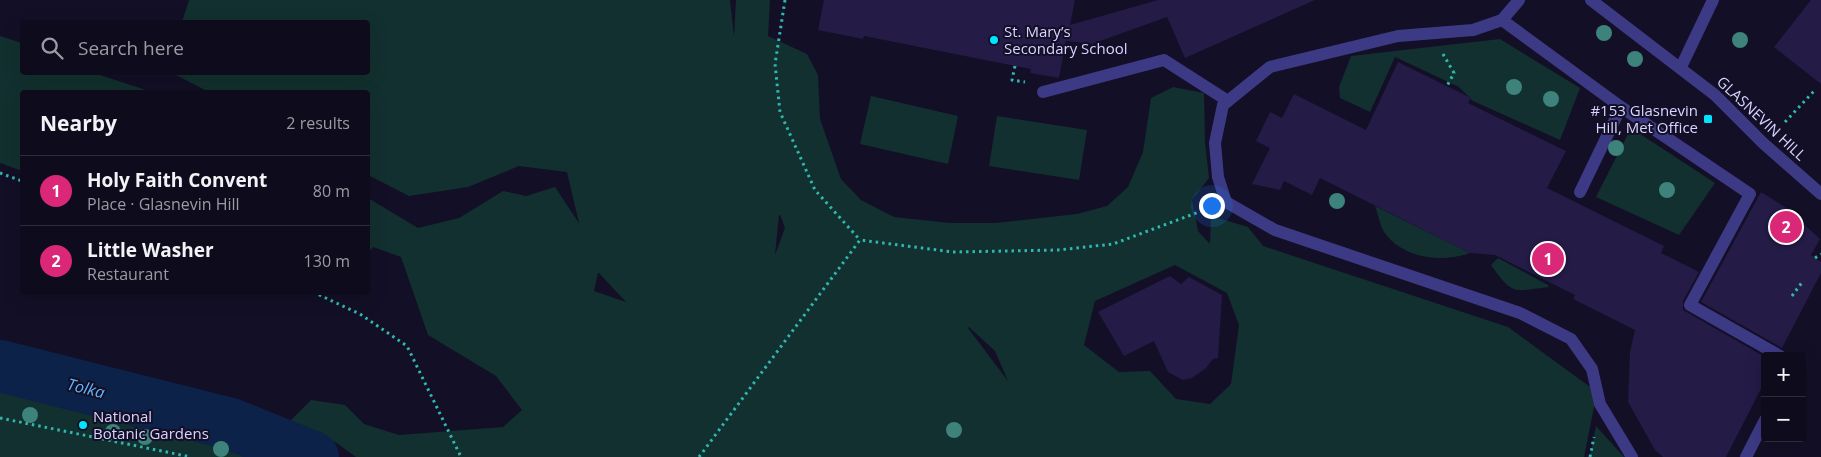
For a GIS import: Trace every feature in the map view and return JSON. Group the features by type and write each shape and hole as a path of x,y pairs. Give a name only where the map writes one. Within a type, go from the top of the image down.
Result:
{"street":[{"path":"1519,0 1502,20 1473,30 1398,36 1270,67 1223,105 1215,144 1218,177 1226,202 1275,230 1520,313 1571,339 1592,369 1600,404 1632,457"},
{"name":"GLASNEVIN HILL","path":"1591,0 1681,67 1715,95 1764,144 1821,194"},
{"path":"1681,67 1713,0"},
{"path":"1502,20 1621,107 1750,194 1690,305 1773,352"},
{"path":"1043,92 1164,60 1228,101"},
{"path":"1580,192 1621,107"},
{"path":"1746,457 1761,428"}],"path":[{"path":"785,0 775,64 780,112 815,190 860,240 953,252 1058,250 1113,244 1226,202"},
{"path":"1432,34 1454,73 1447,86"},
{"path":"1015,66 1012,80 1030,83"},
{"path":"1785,122 1814,91"},
{"path":"0,173 20,180"},
{"path":"700,457 860,240"},
{"path":"1815,258 1821,254"},
{"path":"1792,296 1803,281"},
{"path":"320,295 360,314 407,346 462,457"},
{"path":"0,418 191,457"}],"green space":[{"path":"189,0 730,0 734,36 736,0 770,0 768,36 807,54 818,75 820,119 841,179 861,200 894,217 950,223 996,223 1077,214 1107,206 1128,187 1143,152 1151,98 1173,87 1204,93 1205,142 1209,178 1192,200 1198,231 1210,244 1211,216 1248,227 1263,246 1508,327 1597,392 1584,457 356,457 335,442 289,422 311,400 345,405 364,424 399,435 503,427 522,410 496,376 428,335 401,257 373,247 370,251 370,199 418,228 459,218 503,191 526,196 555,187 579,223 567,172 519,166 468,187 409,196 370,176 370,90 205,90 176,75 370,75 370,20 183,20","holes":["779,215 785,228 775,255","1175,265 1227,293 1239,325 1231,384 1210,404 1176,399 1150,371 1119,372 1084,345 1095,301","599,273 626,302 594,291","968,328 995,351 1008,381"]},
{"path":"0,36 20,42 20,75 100,75 146,90 20,90 20,170 0,163"},
{"path":"1500,39 1580,88 1560,140 1473,101 1459,87 1395,57 1370,112 1340,98 1339,87 1351,56"},
{"path":"871,96 958,116 948,164 860,144"},
{"path":"997,116 1087,130 1079,180 989,166"},
{"path":"1631,128 1715,183 1679,235 1596,197"},
{"path":"1375,206 1470,253 1447,258 1435,258 1412,253 1392,241 1384,232"},
{"path":"1498,258 1549,287 1521,290 1510,287 1491,265"},
{"name":"National Botanic Gardens","path":"0,386 55,401 126,413 206,438 285,457 0,457"},
{"path":"1596,426 1624,457 1590,457"}],"building":[{"name":"St. Mary’s Secondary School","path":"824,0 1075,0 1070,25 1158,0 1315,0 1185,58 1167,17 1092,44 1066,41 1059,78 1030,73 1031,69 864,36 863,39 818,30"},
{"path":"1811,0 1821,0 1821,84 1774,47"},
{"path":"1398,62 1471,98 1468,103 1566,151 1547,188 1664,246 1661,253 1699,272 1683,301 1683,310 1761,355 1761,389 1726,457 1663,457 1655,450 1628,402 1630,352 1635,330 1573,299 1575,295 1495,255 1470,253 1320,178 1312,195 1284,181 1280,190 1252,184 1270,148 1256,141 1270,112 1282,118 1294,94 1366,130"},
{"path":"1761,192 1785,207 1820,239 1811,255 1821,262 1821,273 1782,348 1701,302"},
{"path":"1170,276 1181,284 1189,277 1222,295 1218,358 1213,359 1206,368 1192,378 1183,380 1168,372 1154,341 1124,356 1098,312"}],"waterway":[{"name":"Tolka","path":"0,366 231,424 313,457"}],"place":[{"name":"St. Mary’s Secondary School","path":"994,40"},
{"name":"#153 Glasnevin Hill, Met Office","path":"1708,119"},
{"name":"Little Washer","path":"1786,227"},
{"name":"Holy Faith Convent","path":"1548,259"},
{"name":"National Botanic Gardens","path":"83,425"}]}
